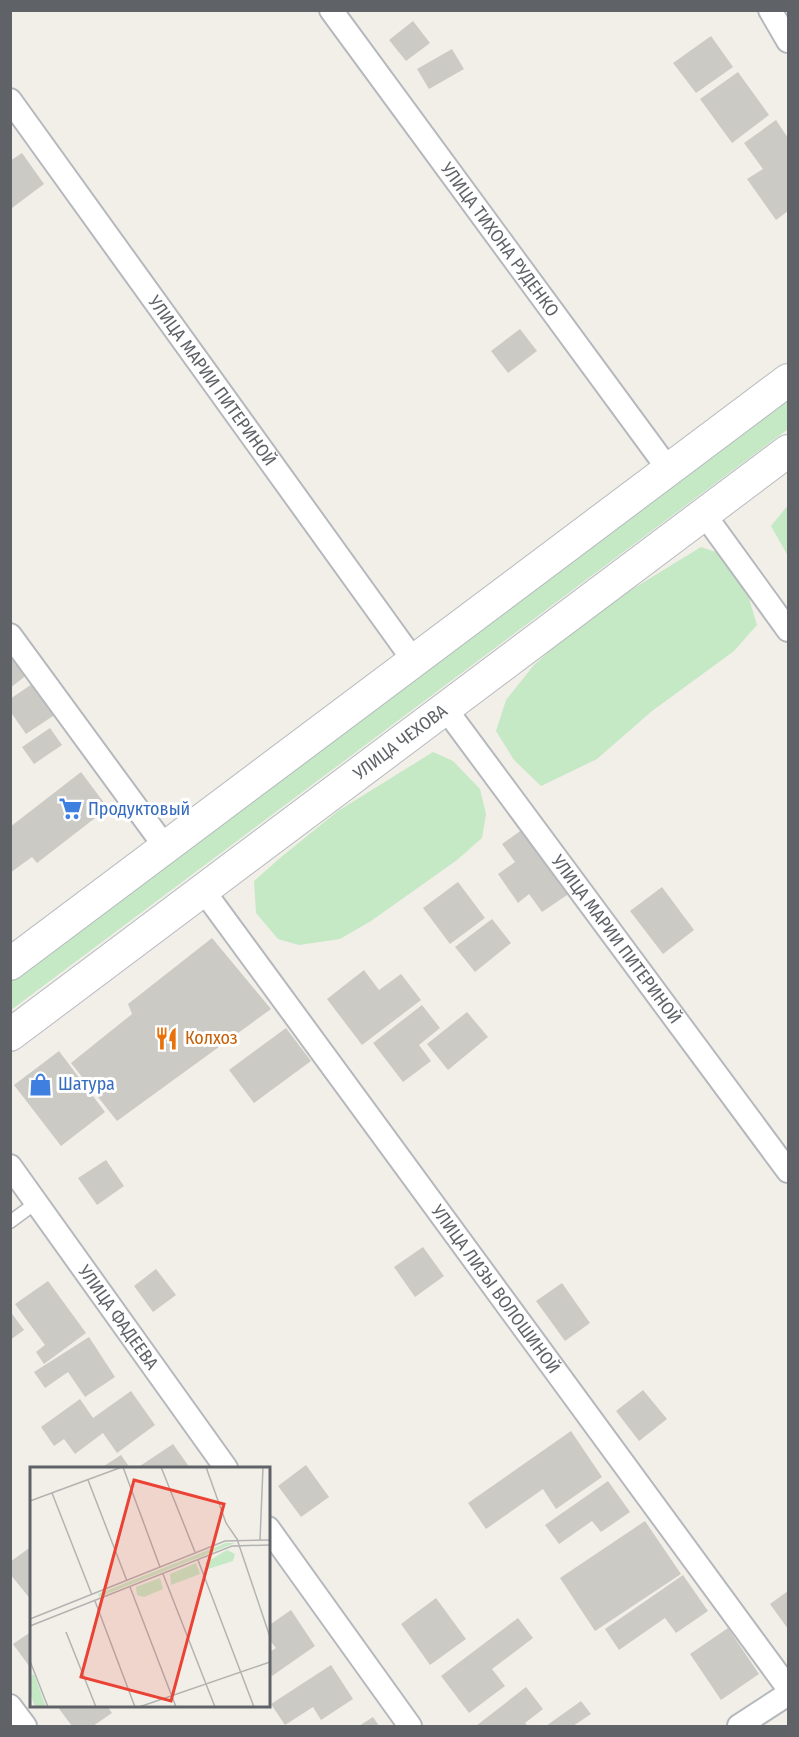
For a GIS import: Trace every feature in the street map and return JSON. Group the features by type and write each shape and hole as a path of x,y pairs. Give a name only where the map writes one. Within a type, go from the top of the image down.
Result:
{"main road":[{"path":"10,964 789,380"},
{"name":"УЛИЦА ЧЕХОВА","path":"10,1035 789,451"}],"street":[{"name":"УЛИЦА ТИХОНА РУДЕНКО","path":"331,10 669,470"},
{"path":"770,10 789,41"},
{"name":"УЛИЦА МАРИИ ПИТЕРИНОЙ","path":"10,100 414,661"},
{"path":"704,514 789,630"},
{"path":"10,635 166,848"},
{"name":"УЛИЦА МАРИИ ПИТЕРИНОЙ","path":"445,708 789,1172"},
{"name":"УЛИЦА ЛИЗЫ ВОЛОШИНОЙ","path":"203,890 789,1688"},
{"name":"УЛИЦА ФАДЕЕВА","path":"10,1166 225,1467"},
{"path":"270,1531 410,1726"},
{"path":"740,1726 789,1694"},
{"path":"10,1706 26,1726"}],"lane":[{"path":"10,1222 37,1202"}],"green space":[{"path":"788,398 788,429 11,1010 10,979"},
{"path":"788,505 788,556 771,526"},
{"path":"701,547 737,559 757,625 734,651 652,711 597,759 541,786 514,760 496,731 506,700 534,665 587,617"},
{"path":"433,752 453,761 480,789 486,814 482,838 457,860 371,921 340,939 299,945 278,939 256,913 254,881 338,811"}],"building":[{"path":"413,21 430,43 406,61 389,40"},
{"path":"711,36 733,67 696,93 673,63"},
{"path":"452,49 464,69 429,89 417,69"},
{"path":"738,72 769,115 732,143 700,99"},
{"path":"776,120 788,138 788,211 776,220 747,179 763,169 744,143"},
{"path":"22,153 44,184 12,208 10,161"},
{"path":"520,329 537,351 508,373 491,351"},
{"path":"15,657 28,674 10,688 10,660"},
{"path":"35,682 56,714 26,734 10,711 10,699"},
{"path":"50,728 62,745 34,764 22,747"},
{"path":"81,772 108,808 37,863 32,857 10,873 10,827"},
{"path":"526,827 573,891 542,912 529,894 518,903 498,874 515,862 502,844"},
{"path":"458,882 485,918 450,944 423,908"},
{"path":"662,887 694,930 663,954 630,911"},
{"path":"492,919 511,943 475,972 455,947"},
{"name":"Колхоз","path":"212,938 271,1009 117,1121 71,1063 132,1014 128,1004"},
{"path":"364,970 379,990 401,974 421,1000 362,1045 327,999"},
{"path":"422,1005 440,1028 419,1045 431,1061 403,1082 373,1043"},
{"path":"467,1012 488,1037 448,1070 427,1044"},
{"path":"286,1028 311,1061 254,1103 229,1070"},
{"path":"59,1051 105,1112 61,1146 14,1085"},
{"path":"106,1160 124,1186 97,1205 78,1178"},
{"path":"423,1247 444,1276 415,1297 394,1267"},
{"path":"156,1269 176,1295 153,1312 134,1286"},
{"path":"48,1281 86,1333 44,1364 36,1352 45,1345 15,1304"},
{"path":"562,1283 590,1323 565,1341 536,1301"},
{"path":"10,1311 24,1330 10,1340"},
{"path":"89,1337 115,1377 85,1397 68,1372 45,1388 34,1372"},
{"path":"643,1390 667,1419 639,1441 616,1411"},
{"path":"131,1391 155,1425 117,1453 103,1433 75,1454 64,1439 54,1446 41,1427 80,1399 93,1418"},
{"path":"571,1431 602,1477 556,1509 543,1489 486,1529 468,1503"},
{"path":"173,1444 189,1467 138,1467"},
{"path":"121,1455 129,1467 103,1467"},
{"path":"306,1465 329,1497 301,1517 278,1486"},
{"path":"608,1481 630,1512 601,1532 592,1521 559,1544 545,1525"},
{"path":"645,1521 681,1574 595,1631 560,1578"},
{"path":"30,1547 30,1599 10,1574 10,1562"},
{"path":"683,1575 708,1611 676,1633 665,1618 619,1650 605,1629"},
{"path":"788,1591 788,1629 770,1604"},
{"path":"436,1598 466,1639 430,1665 401,1624"},
{"path":"291,1610 315,1646 272,1676 270,1652 276,1648 270,1640 270,1625"},
{"path":"518,1618 533,1638 492,1669 505,1686 469,1713 441,1676"},
{"path":"728,1628 759,1674 721,1700 690,1654"},
{"path":"30,1632 30,1667 13,1644"},
{"path":"331,1665 353,1699 321,1720 313,1707 285,1725 271,1704"},
{"path":"526,1687 543,1709 525,1723 528,1726 476,1726"},
{"path":"581,1701 591,1714 573,1726 546,1726"},
{"path":"58,1707 108,1707 112,1713 93,1726 72,1726"},
{"path":"373,1717 379,1726 359,1726"}],"place":[{"name":"Продуктовый","path":"70,809"},
{"name":"Колхоз","path":"167,1038"},
{"name":"Шатура","path":"40,1084"}]}
